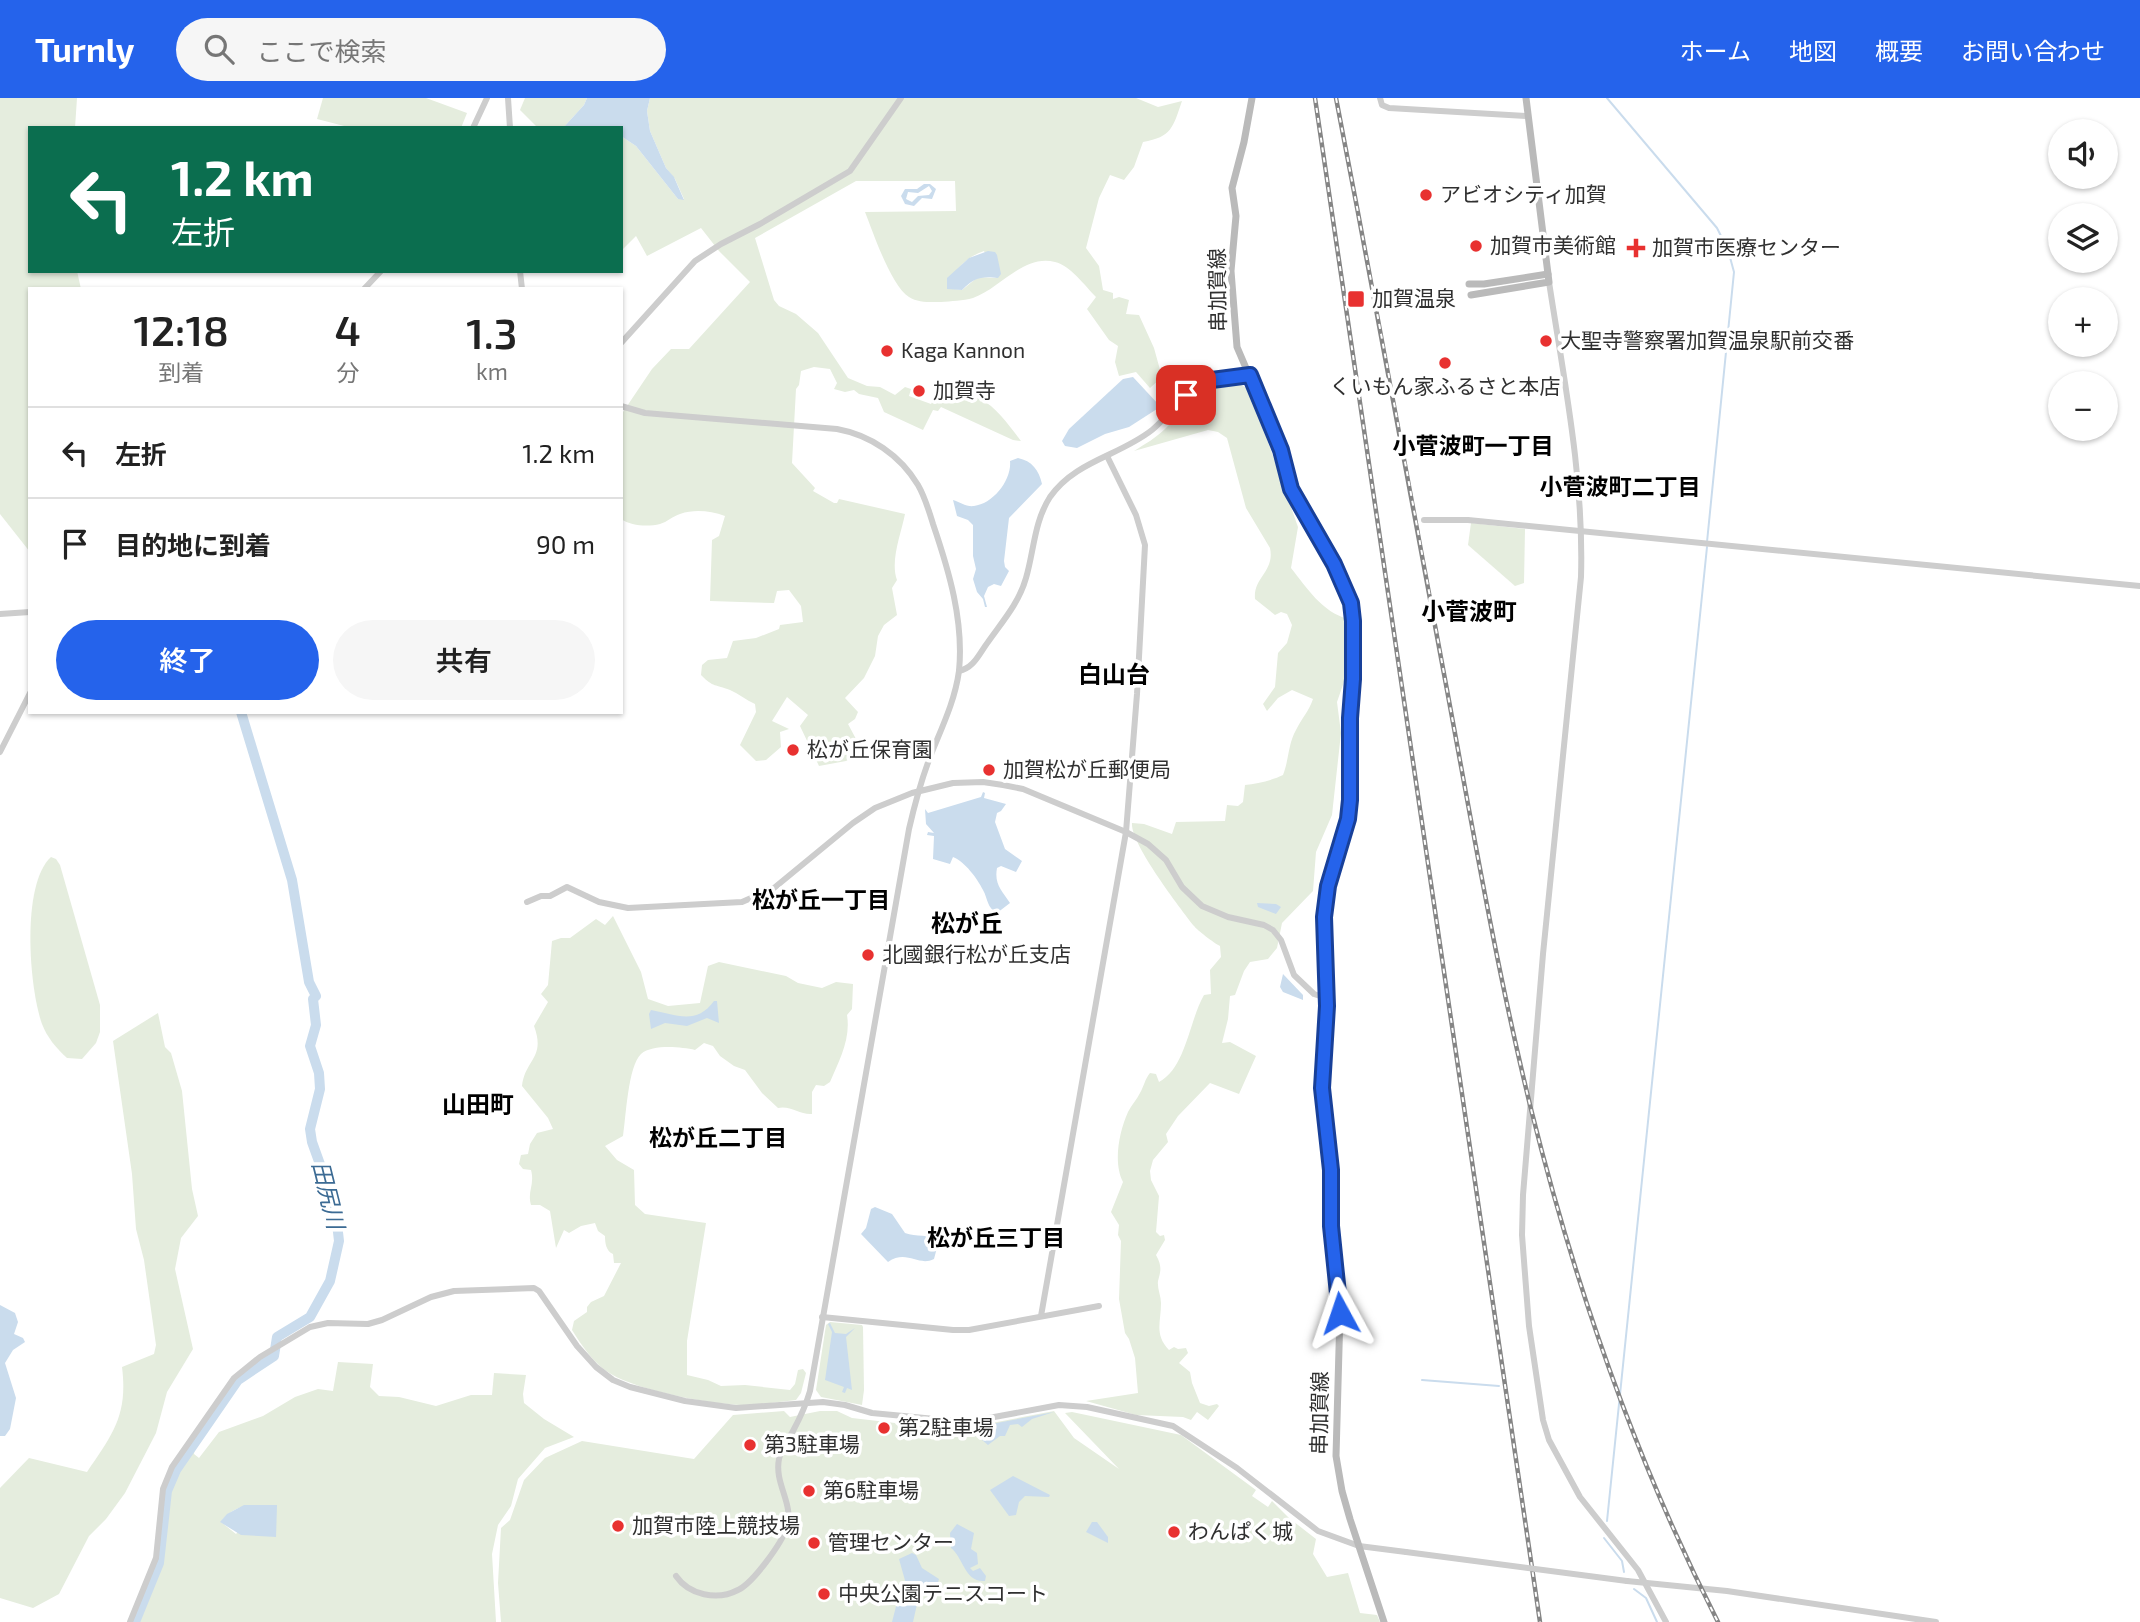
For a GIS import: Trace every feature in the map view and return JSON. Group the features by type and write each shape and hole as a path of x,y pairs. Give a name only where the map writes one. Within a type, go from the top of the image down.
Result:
{"main road":[{"name":"串加賀線","path":"1252,98 1232,187 1236,216 1231,262 1236,338 1281,450 1291,489 1334,564 1351,603 1353,621 1350,800 1348,819 1325,899 1326,998 1322,1088 1331,1170 1331,1226 1340,1325 1336,1456 1342,1491 1384,1622"},
{"path":"1525,98 1549,278"},
{"path":"1469,284 1549,278"},
{"path":"1471,295 1549,278"}],"street":[{"path":"474,126 486,98"},
{"path":"508,98 510,126"},
{"path":"623,341 695,261 850,171 901,98"},
{"path":"1380,98 1382,105 1389,108 1526,116"},
{"path":"366,287 379,273"},
{"path":"1549,278 1574,445 1582,531 1581,577 1528,1118 1522,1234 1538,1399 1549,1440 1580,1497 1646,1583 1666,1622"},
{"path":"958,671 973,663 1006,619 1026,580 1039,520 1051,497 1073,473 1140,439 1199,386 1219,378 1250,375"},
{"path":"623,407 645,413 837,429 867,438 886,449 918,485 939,541 957,610 958,671 952,703 919,791 905,849 806,1403 778,1460 778,1476 789,1513 786,1531 751,1580 732,1592 704,1594 687,1588 676,1576"},
{"path":"1041,1316 1126,832 1137,694 1145,545 1136,515 1107,456"},
{"path":"1423,520 1453,518 2140,586"},
{"path":"0,614 28,612"},
{"path":"0,752 28,698"},
{"path":"527,902 541,896 550,896 567,887 599,902 628,908 742,902 775,888 872,810 919,791 958,782 983,782 1018,788 1126,832 1158,852 1182,887 1202,906 1273,930 1281,940 1294,975 1314,994 1326,998"},
{"path":"130,1622 156,1558 163,1489 181,1451 234,1378 260,1357 310,1327 327,1323 368,1324 431,1297 454,1291 530,1287 539,1291 577,1346 596,1367 613,1380 676,1399 748,1409 806,1403 837,1404 882,1415 967,1422 1059,1405 1077,1405 1161,1423 1183,1431 1237,1468 1318,1531 1359,1546 1738,1593 1936,1622"},
{"path":"822,1317 953,1330 981,1328 1099,1306"}],"green space":[{"path":"0,98 77,98 75,126 28,126 28,273 77,273 81,287 28,287 28,549 0,514"},
{"path":"323,98 426,98 467,113 462,126 344,126 317,119"},
{"path":"525,98 587,98 565,126 536,126 520,110"},
{"path":"650,98 1136,98 1158,107 1182,101 1166,134 1143,142 1134,167 1124,180 1110,175 1099,198 1086,248 1099,266 1103,290 1113,293 1113,299 1119,297 1129,300 1126,314 1139,315 1154,348 1162,377 1150,388 1136,372 1119,376 1115,362 1118,346 1109,340 1087,309 1096,297 1072,271 1061,264 1043,261 1032,263 983,294 965,300 920,301 902,291 883,258 865,212 956,211 955,181 856,181 755,238 774,300 818,333 848,378 867,386 880,387 895,395 905,387 911,389 909,396 931,404 936,396 945,398 948,393 954,395 959,391 975,397 998,412 1021,441 1013,440 941,407 938,411 933,410 923,430 884,412 878,398 859,394 854,390 845,392 834,389 837,383 830,369 814,367 801,371 796,389 792,463 815,488 813,491 834,503 839,499 905,514 895,556 897,580 892,588 897,615 884,625 878,636 875,656 864,678 845,698 858,712 855,719 848,724 863,752 846,761 819,766 800,726 808,715 787,697 772,721 789,729 780,732 781,747 766,760 756,761 740,745 756,712 755,704 730,690 712,684 701,675 702,665 708,660 727,658 733,641 756,638 779,629 780,625 803,622 801,606 789,590 777,591 774,603 710,601 712,540 719,536 725,516 691,512 650,525 623,520 623,412 652,369 671,349 689,349 750,282 719,251 701,228 647,256 636,236 623,249 623,137 636,146 678,199 684,199 675,179 666,168 650,131 647,111","holes":["984,251 996,278 978,277 962,290 947,288 961,265"]},
{"path":"1241,385 1251,394 1298,527 1291,568 1323,605 1348,619 1347,673 1337,702 1341,733 1332,815 1316,852 1313,891 1282,923 1277,948 1268,959 1250,962 1235,995 1230,996 1222,1043 1230,1042 1256,1056 1239,1094 1210,1083 1178,1116 1166,1134 1168,1142 1153,1160 1150,1171 1151,1180 1159,1196 1156,1232 1160,1236 1164,1235 1165,1240 1156,1255 1160,1268 1158,1284 1161,1300 1161,1339 1169,1350 1174,1347 1186,1348 1188,1353 1179,1363 1190,1372 1200,1403 1219,1406 1208,1420 1197,1412 1191,1420 1183,1417 1136,1415 1086,1401 1138,1393 1135,1358 1125,1333 1119,1299 1119,1225 1111,1212 1123,1182 1118,1166 1120,1138 1128,1112 1150,1073 1156,1074 1159,1082 1175,1066 1204,995 1211,994 1210,970 1221,957 1220,946 1194,926 1157,875 1139,845 1132,823 1144,824 1172,834 1176,822 1225,821 1227,805 1238,806 1243,802 1245,785 1283,775 1293,735 1313,699 1292,690 1278,698 1267,711 1263,704 1275,687 1278,653 1287,643 1292,625 1287,614 1281,612 1275,615 1255,599 1257,585 1269,563 1270,548 1246,508 1227,438 1208,430 1134,451 1158,435 1191,403 1206,393 1227,386"},
{"path":"1471,523 1525,529 1524,583 1515,586 1468,545"},
{"path":"51,857 60,865 100,1005 100,1032 96,1043 82,1059 67,1058 56,1046 42,1024 37,1008 31,962 32,912 41,870"},
{"path":"613,916 641,972 648,999 668,1006 700,1003 708,966 719,962 786,976 798,983 822,988 836,982 853,984 852,1009 847,1015 843,1050 830,1082 824,1086 816,1085 812,1092 812,1114 778,1108 762,1093 745,1070 720,1056 713,1046 704,1043 695,1050 675,1047 653,1049 641,1054 633,1069 623,1136 605,1146 617,1160 634,1170 635,1205 645,1214 706,1223 687,1341 687,1375 721,1386 745,1385 790,1390 795,1384 798,1370 803,1369 806,1373 801,1393 796,1400 756,1405 728,1404 675,1396 639,1386 611,1374 599,1365 572,1330 574,1321 587,1312 591,1302 604,1296 621,1263 614,1263 613,1254 606,1246 605,1236 598,1231 595,1223 581,1226 569,1233 564,1230 556,1248 550,1211 540,1205 531,1205 531,1170 523,1169 519,1164 521,1155 528,1154 530,1144 537,1133 553,1129 548,1118 522,1086 538,1045 534,1026 548,1002 541,994 548,985 552,941 570,938 596,919 605,925"},
{"path":"158,1013 165,1047 171,1053 182,1091 192,1189 198,1216 181,1238 175,1269 193,1349 167,1392 156,1433 125,1493 106,1519 89,1536 59,1594 33,1608 0,1598 0,1488 29,1458 87,1472 111,1435 120,1411 123,1398 122,1367 154,1354 156,1345 144,1260 136,1229 132,1174 113,1041"},
{"path":"830,1322 863,1327 862,1405 821,1397 816,1390 826,1325"},
{"path":"338,1362 373,1364 370,1387 379,1396 399,1397 436,1406 471,1395 492,1395 494,1373 526,1375 524,1403 574,1437 545,1448 518,1479 511,1506 498,1525 492,1554 496,1622 133,1622 158,1560 163,1502 168,1484 179,1460 204,1423 209,1425 195,1446 194,1454 199,1458 219,1432 263,1416 295,1397 318,1389 333,1391","holes":["261,1505 236,1534 221,1522 225,1517 238,1508"]},
{"path":"784,1411 790,1417 820,1411 837,1411 852,1418 921,1426 971,1427 1054,1411 1074,1438 1119,1469 1065,1413 1072,1412 1181,1435 1256,1490 1252,1496 1268,1507 1272,1501 1316,1539 1313,1554 1327,1577 1348,1573 1360,1613 1377,1615 1380,1622 501,1622 498,1583 501,1528 510,1520 524,1480 545,1458 582,1441 694,1459 733,1415"}],"water":[{"path":"587,98 650,98 647,111 650,131 684,200 678,199 636,146 623,137 623,126 565,126"},
{"path":"924,184 930,184 936,189 932,199 922,198 914,206 905,204 901,196 905,189 917,189","holes":["929,186 932,191 929,195 918,196 912,202 906,199 908,192 918,193"]},
{"path":"988,251 997,255 1001,274 998,278 978,279 962,290 947,289 947,278 969,258"},
{"path":"1133,377 1159,405 1157,409 1129,427 1105,434 1077,448 1065,446 1062,441 1069,429 1123,379"},
{"path":"1018,458 1034,467 1042,484 1009,518 1004,561 1009,571 1001,586 994,584 988,587 984,596 985,607 973,579 976,569 973,556 973,525 957,516 953,500 971,506 988,501 1000,490 1008,476 1010,461"},
{"path":"983,792 984,798 1006,804 997,813 995,822 1005,849 1022,861 1016,872 1001,866 997,868 998,883 1010,903 997,913 989,906 977,880 962,863 953,857 950,864 933,859 934,836 927,835 928,832 934,833 926,824 925,809 928,813 981,797"},
{"path":"1257,903 1276,904 1281,907 1276,914 1258,907"},
{"path":"1283,974 1303,995 1303,1000 1283,992 1280,987"},
{"path":"717,1001 719,1023 707,1018 687,1026 665,1023 651,1029 651,1010 677,1016 692,1016 700,1014"},
{"path":"875,1207 892,1214 905,1233 939,1240 934,1259 923,1261 901,1257 888,1262 861,1234 866,1228 871,1209"},
{"path":"0,1305 15,1313 18,1322 14,1334 25,1342 13,1350 5,1363 16,1398 10,1429 5,1436 0,1436"},
{"path":"830,1323 835,1333 846,1334 855,1328 846,1337 852,1390 847,1388 845,1393 842,1392 844,1387 825,1380 832,1332 828,1324"},
{"path":"1054,1412 1032,1419 1022,1427 1018,1424 1010,1425 1005,1436 1000,1436 988,1445 982,1440 981,1426"},
{"path":"1013,1476 1050,1495 1049,1497 1025,1496 1019,1502 1016,1515 1009,1516 990,1490"},
{"path":"244,1505 277,1505 276,1537 241,1535 220,1522 227,1514"},
{"path":"1092,1522 1097,1522 1108,1537 1108,1543 1086,1532"},
{"path":"957,1524 974,1533 971,1549 977,1553 978,1564 970,1568 973,1571 980,1568 986,1576 985,1581 973,1578 951,1548 950,1533"},
{"path":"912,1553 916,1555 922,1568 939,1579 934,1595 919,1584 906,1584 899,1559"},
{"path":"899,1595 918,1600 913,1622 892,1622"}],"waterway":[{"path":"1607,98 1717,228 1728,250 1734,272 1707,542"},
{"path":"1607,1521 1707,547"},
{"name":"田尻川","path":"135,1622 159,1563 167,1491 176,1470 238,1380 274,1356 277,1337 310,1317 330,1281 339,1241 335,1206 312,1142 310,1129 320,1089 319,1073 310,1046 316,1025 313,999 316,996 309,982 292,880 242,714"},
{"path":"1422,1380 1499,1386"},
{"path":"1604,1538 1622,1561 1624,1572"},
{"path":"1634,1589 1646,1598 1657,1622"}],"railway":[{"path":"1315,98 1540,1622"},
{"path":"1336,98 1486,900 1531,1109 1567,1241 1610,1371 1660,1498 1718,1622"}],"place":[{"name":"アビオシティ加賀","path":"1426,195"},
{"name":"加賀市美術館","path":"1476,246"},
{"name":"加賀市医療センター","path":"1636,248"},
{"name":"加賀温泉","path":"1356,299"},
{"name":"大聖寺警察署加賀温泉駅前交番","path":"1546,341"},
{"name":"Kaga Kannon","path":"887,351"},
{"name":"くいもん家ふるさと本店","path":"1445,363"},
{"name":"加賀寺","path":"919,391"},
{"name":"松が丘保育園","path":"793,750"},
{"name":"加賀松が丘郵便局","path":"989,770"},
{"name":"北國銀行松が丘支店","path":"868,955"},
{"name":"第2駐車場","path":"884,1428"},
{"name":"第3駐車場","path":"750,1445"},
{"name":"第6駐車場","path":"809,1491"},
{"name":"加賀市陸上競技場","path":"618,1526"},
{"name":"わんぱく城","path":"1174,1532"},
{"name":"管理センター","path":"814,1543"},
{"name":"中央公園テニスコート","path":"824,1594"}],"district":[{"name":"小菅波町一丁目","path":"1473,446"},
{"name":"小菅波町二丁目","path":"1620,487"},
{"name":"小菅波町","path":"1469,612"},
{"name":"白山台","path":"1114,675"},
{"name":"松が丘一丁目","path":"821,900"},
{"name":"松が丘","path":"967,924"},
{"name":"山田町","path":"478,1105"},
{"name":"松が丘二丁目","path":"718,1138"},
{"name":"松が丘三丁目","path":"996,1238"}],"route":[{"path":"1186,395 1212,380 1250,375 1281,450 1291,489 1334,564 1351,603 1353,679 1350,800 1348,819 1325,899 1324,917 1327,1006 1322,1105 1331,1170 1331,1226 1340,1313"}]}
